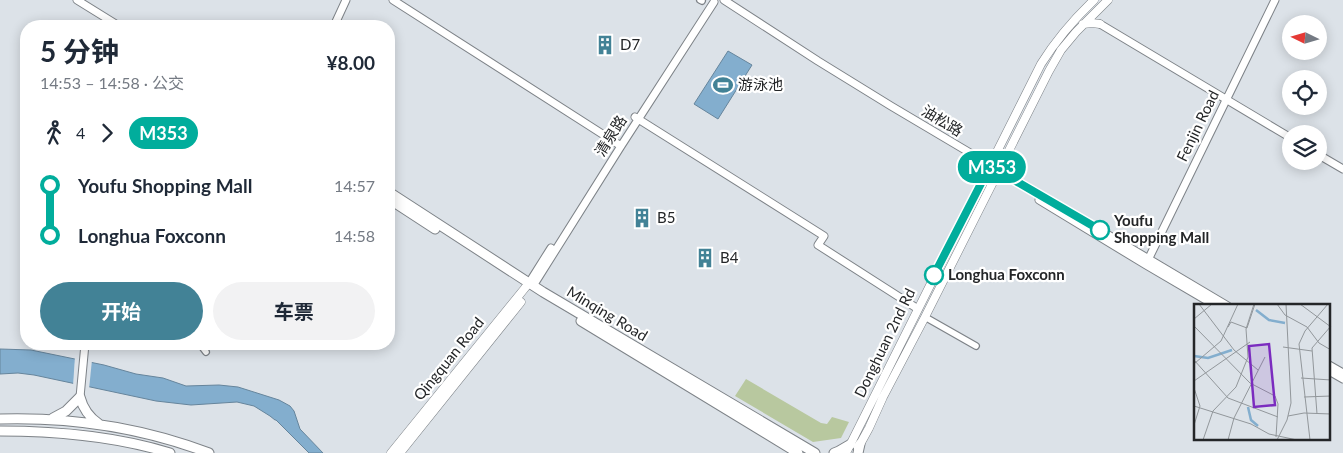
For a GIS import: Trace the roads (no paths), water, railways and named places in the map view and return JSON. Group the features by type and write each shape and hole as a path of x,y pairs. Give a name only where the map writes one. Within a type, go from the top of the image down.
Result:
{"main road":[{"name":"Donghuan 2nd Rd","path":"856,448 918,308 1027,90 1049,51 1067,26 1094,0"},
{"name":"Donghuan 2nd Rd","path":"846,453 856,448 1049,71 1076,32 1108,0"},
{"path":"1083,24 1100,24 1096,11"},
{"name":"Minqing Road","path":"395,196 529,287 815,453"},
{"name":"Minqing Road","path":"395,203 798,453"},
{"name":"Qingquan Road","path":"391,453 529,287"},
{"name":"Qingquan Road","path":"400,453 529,287"},
{"path":"50,419 66,411 80,397"},
{"path":"80,397 87,413 99,424"},
{"path":"0,419 50,419 99,424 156,437 209,453"},
{"path":"0,431 100,437 140,444 170,453"},
{"path":"834,453 844,449 856,448"}],"street":[{"path":"77,0 109,20"},
{"path":"337,20 346,0"},
{"path":"341,20 350,0"},
{"path":"394,0 620,145"},
{"name":"清泉路","path":"529,287 637,118 716,0"},
{"name":"油松路","path":"716,0 1213,304"},
{"name":"Fenjin Road","path":"1147,262 1275,0"},
{"path":"1100,24 1282,133"},
{"path":"637,118 824,236 818,245 918,308"},
{"path":"1327,160 1343,169"},
{"name":"油松路","path":"1147,262 1224,304"},
{"path":"924,317 976,346"},
{"path":"80,397 85,350"},
{"path":"1330,366 1343,373"},
{"path":"1330,373 1343,380"}],"water":[{"name":"游泳池","path":"728,51 752,65 718,119 694,104"},
{"path":"0,349 31,350 104,365 136,374 163,378 186,386 219,385 238,387 279,400 290,406 294,411 300,429 323,453 309,453 276,420 254,406 237,402 191,405 156,401 34,375 18,373 0,374"}],"place":[{"name":"D7","path":"605,45"},
{"name":"游泳池","path":"723,85"},
{"name":"B5","path":"642,218"},
{"name":"Youfu Shopping Mall","path":"1100,230"},
{"name":"B4","path":"705,258"},
{"name":"Longhua Foxconn","path":"934,275"}]}
